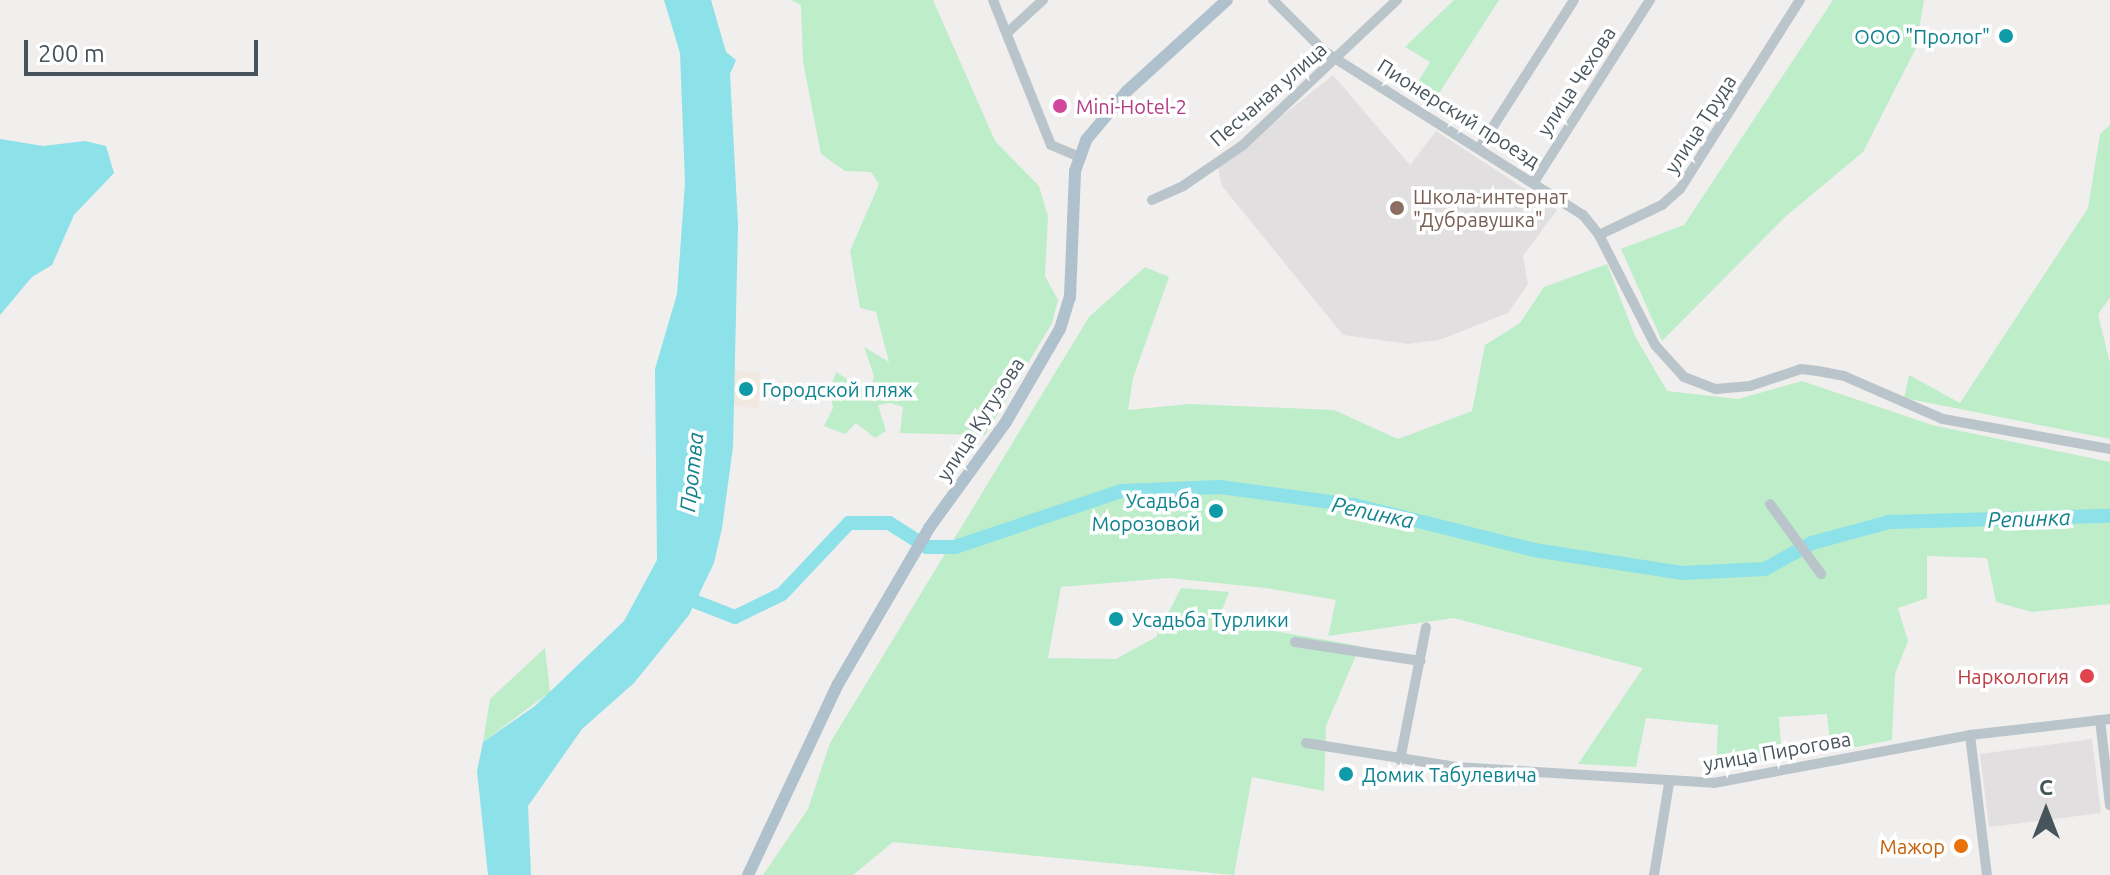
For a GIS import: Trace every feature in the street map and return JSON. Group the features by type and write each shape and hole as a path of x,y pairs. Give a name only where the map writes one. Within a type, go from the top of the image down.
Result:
{"main road":[{"name":"улица Кутузова","path":"748,875 838,684 912,555 1006,422 1060,329 1070,297 1073,188 1079,157 1097,124 1127,91 1227,0"}],"street":[{"path":"993,0 1051,145 1079,157"},
{"path":"1007,33 1043,0"},
{"name":"Пионерский проезд","path":"1273,0 1337,59 1583,215 1599,235 1655,345 1684,377 1716,389 1750,386 1801,369 1818,371 1844,376 1943,419 2110,449"},
{"name":"Песчаная улица","path":"1152,200 1183,186 1243,145 1397,0"},
{"path":"1480,147 1574,0"},
{"name":"улица Чехова","path":"1534,182 1650,0"},
{"name":"улица Труда","path":"1599,235 1662,205 1680,189 1800,0"},
{"path":"1770,504 1821,574"},
{"path":"1400,760 1426,628"},
{"path":"1295,642 1421,661"},
{"path":"2105,720 2110,805"},
{"name":"улица Пирогова","path":"1306,743 1400,760 1669,783 1714,783 1970,735 2105,720"},
{"path":"1970,735 1987,875"},
{"path":"1654,875 1669,783"}],"shaded area":[{"name":"Школа-интернат \"Дубравушка\"","path":"1333,75 1410,165 1436,131 1557,210 1523,256 1528,284 1508,313 1439,340 1408,344 1343,335 1222,186 1218,168"},
{"path":"2092,739 2101,813 1989,827 1980,754"}],"green space":[{"path":"791,0 933,0 995,141 1039,186 1048,216 1045,276 1058,300 1052,323 985,435 900,433 903,407 890,403 878,405 886,431 875,438 856,423 845,434 824,426 833,408 830,390 836,372 870,394 874,376 864,347 889,362 876,312 860,308 850,251 879,184 871,172 845,171 821,154 803,62 801,5"},
{"path":"1454,0 1499,0 1434,101 1415,87 1430,62 1405,47"},
{"path":"1833,0 1924,0 1916,48 1863,152 1785,217 1662,341 1621,249 1684,225"},
{"path":"2110,125 2110,298 2098,314 2110,363 2110,439 1904,398 1909,375 1960,403 2088,208 2100,134"},
{"path":"1607,264 1635,336 1667,391 1738,399 1802,381 1932,425 2110,462 2110,604 2032,612 1996,602 1987,558 1927,556 1927,598 1898,608 1908,641 1895,674 1892,740 1831,752 1827,714 1779,717 1782,759 1716,770 1718,725 1646,718 1636,767 1578,764 1643,668 1454,618 1328,636 1336,600 1266,588 1169,578 1061,587 1048,658 1116,659 1156,637 1181,588 1229,592 1218,621 1360,646 1326,726 1324,791 1252,777 1234,875 893,842 853,875 763,875 808,809 830,743 1089,317 1145,267 1169,277 1133,378 1128,410 1189,404 1334,410 1398,439 1472,411 1485,345 1520,323 1544,287"},
{"path":"545,648 550,692 483,742 490,699"}],"sand":[{"name":"Городской пляж","path":"732,370 761,373 758,408 732,406"}],"water":[{"name":"Протва","path":"664,0 711,0 726,52 736,60 730,74 738,225 733,447 722,528 714,563 689,615 634,683 582,729 528,806 531,875 488,875 477,771 483,742 535,706 624,621 657,560 655,369 677,294 685,183 680,53"},
{"path":"0,139 43,146 85,141 106,146 114,173 74,215 52,265 32,277 0,315"}],"waterway":[{"name":"Репинка","path":"681,596 735,617 782,594 849,523 889,523 927,547 955,547 1121,491 1220,487 1354,505 1534,550 1683,573 1765,569 1812,543 1889,522 2110,516"}],"place":[{"name":"ООО \"Пролог\"","path":"2006,36"},
{"name":"Mini-Hotel-2","path":"1060,106"},
{"name":"Школа-интернат \"Дубравушка\"","path":"1397,208"},
{"name":"Городской пляж","path":"746,389"},
{"name":"Усадьба Морозовой","path":"1216,511"},
{"name":"Усадьба Турлики","path":"1116,619"},
{"name":"Наркология","path":"2087,676"},
{"name":"Домик Табулевича","path":"1346,774"},
{"name":"Мажор","path":"1961,846"}]}
